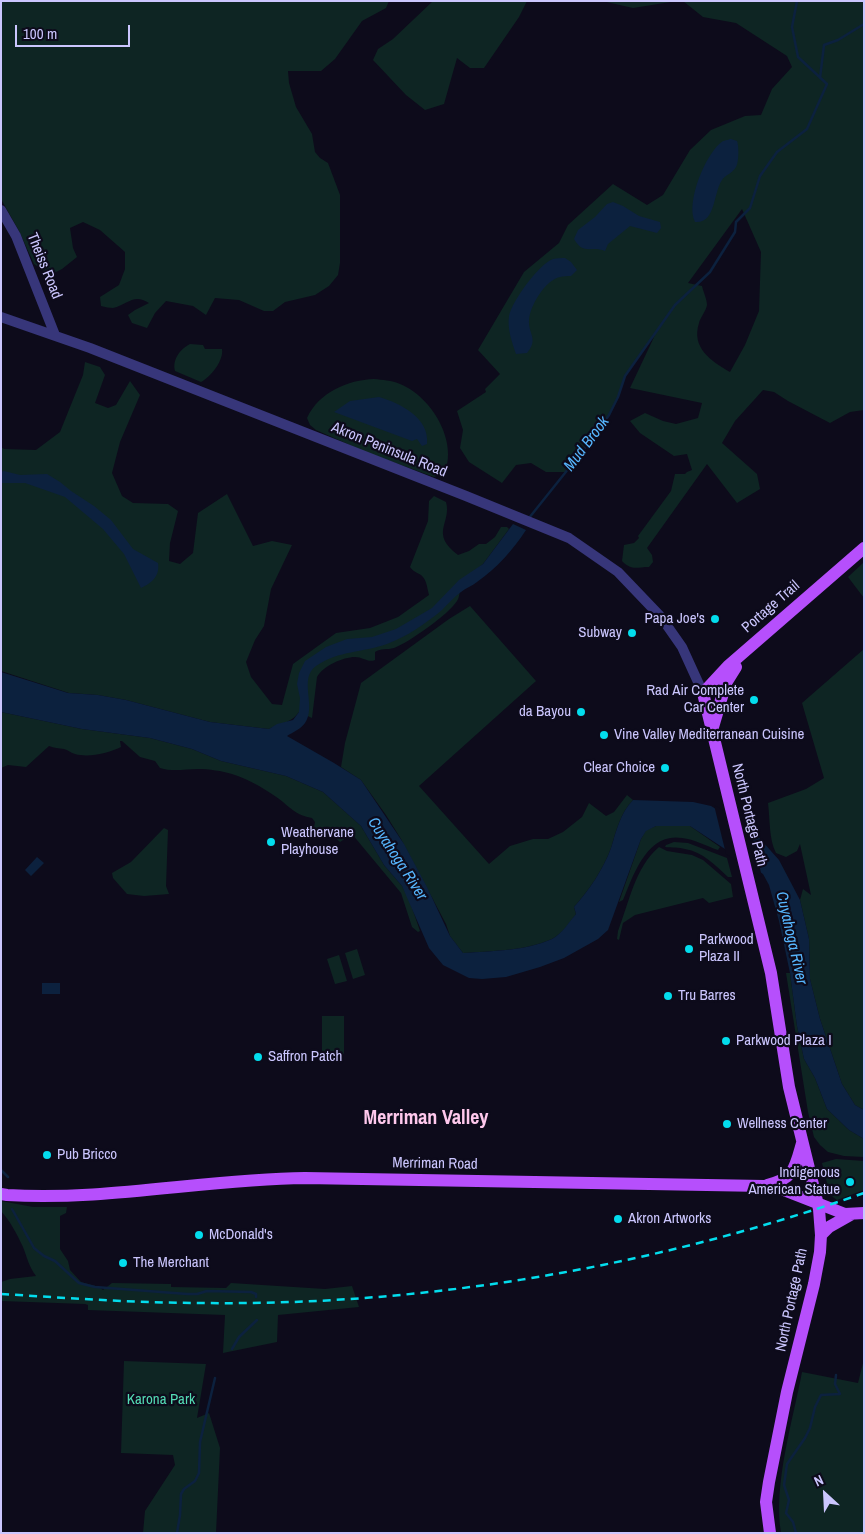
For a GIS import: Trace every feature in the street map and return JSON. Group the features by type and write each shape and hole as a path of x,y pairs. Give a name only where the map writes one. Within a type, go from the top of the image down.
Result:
{"main road":[{"name":"Portage Trail","path":"703,693 728,666 864,548"},
{"path":"712,732 726,683 748,649"},
{"name":"North Portage Path","path":"703,693 771,972 789,1087 818,1204 821,1235 814,1284 787,1392 769,1482 766,1508 770,1533"},
{"path":"764,1186 782,1181 792,1173 802,1141"},
{"name":"Merriman Road","path":"1,1194 43,1197 98,1196 298,1178 764,1186 781,1190 845,1214 858,1213"},
{"path":"821,1235 829,1227 858,1213"}],"street":[{"name":"Theiss Road","path":"1,210 16,236 55,335"},
{"name":"Akron Peninsula Road","path":"1,317 55,335 569,538 618,572 662,617 698,679 703,693"}],"green space":[{"path":"1,1 389,1 386,8 362,21 335,59 321,71 288,71 289,83 296,107 312,134 315,152 328,163 340,195 340,263 338,275 329,286 315,295 285,302 273,311 264,311 239,300 215,298 206,315 193,306 166,301 155,313 147,328 132,323 128,315 149,303 144,300 131,300 113,308 101,306 100,297 119,285 125,269 125,252 100,230 83,222 70,228 73,248 77,257 62,269 50,275 34,264 19,231 1,199"},
{"path":"433,1 527,1 519,17 484,68 470,68 457,58 444,104 425,110 406,95 373,60 378,49 393,39"},
{"path":"602,1 677,1 633,8"},
{"path":"683,1 864,1 864,410 850,412 830,423 774,392 763,390 735,421 722,443 757,474 760,489 737,503 707,464 647,548 652,555 653,562 649,567 634,568 622,561 624,545 634,543 639,538 638,536 671,491 675,474 685,474 692,470 687,454 674,456 640,433 630,421 645,413 663,421 676,424 698,418 702,403 630,388 655,335 625,376 609,415 566,472 546,472 531,463 516,465 502,483 469,462 460,448 463,430 457,411 486,392 485,389 500,374 478,350 524,272 559,243 568,225 613,184 647,205 663,195 690,150 711,130 745,116 761,115 772,89 792,67 787,56 736,23 703,17","holes":["742,209 761,252 759,311 745,345 730,372 716,363 700,347 697,332 707,305 702,286 688,283"]},
{"path":"190,344 203,345 205,349 222,349 221,358 216,368 201,382 175,371 174,367 178,355"},
{"path":"85,362 100,367 105,375 95,403 108,408 116,405 130,381 140,395 120,442 112,473 122,496 133,503 168,504 178,511 170,543 169,561 180,564 193,553 198,513 227,494 253,546 272,541 292,545 271,589 264,626 255,640 246,662 251,677 272,704 282,705 293,664 336,633 370,628 398,617 429,595 427,584 423,577 410,567 428,521 429,501 434,496 446,502 447,509 443,534 449,547 458,555 469,551 479,544 486,544 495,537 501,527 509,529 483,564 460,582 459,597 453,607 428,627 394,648 375,652 375,660 370,661 355,657 334,663 324,669 317,677 312,718 299,712 289,721 269,729 210,722 126,700 98,695 69,693 1,671 1,447 4,449 36,450 60,432 83,375"},
{"path":"374,379 400,384 411,390 432,409 445,435 448,448 448,461 444,474 434,477 368,453 316,430 310,425 307,418 312,409 327,394 354,382"},
{"path":"864,562 864,598 848,577"},
{"path":"470,606 536,681 419,786 489,864 510,846 533,839 548,839 563,832 582,817 589,803 606,816 614,812 627,795 633,800 622,817 600,872 574,907 576,914 566,928 552,939 531,946 463,953 450,936 446,924 401,839 386,815 361,780 341,767 345,743 361,683"},
{"path":"864,649 864,1110 855,1105 842,1084 820,1019 810,979 809,939 800,900 803,889 811,895 800,844 797,851 786,857 776,853 771,836 768,803 806,789 824,778 802,703"},
{"path":"1,712 82,729 150,738 192,749 221,761 286,776 323,792 361,826 384,865 402,886 409,899 420,931 418,932 412,927 401,893 352,834 340,842 331,834 314,828 315,822 312,818 296,812 272,794 245,779 211,770 160,768 155,761 140,757 122,741 120,741 121,747 92,755 75,754 64,749 49,746 26,767 8,765 1,768"},
{"path":"656,826 690,826 720,847 718,850 696,841 682,838 670,838 659,842 643,858 623,900 619,902 641,839 646,830"},
{"path":"164,828 168,830 166,886 169,894 144,896 127,894 113,878 112,873 131,862"},
{"path":"674,842 688,843 727,858 732,877 728,877 697,853 683,848 665,847"},
{"path":"659,847 667,851 692,855 703,860 731,884 733,897 709,903 703,898 635,915 623,923 619,940 617,939 618,931 638,875 651,855"},
{"path":"357,949 365,975 353,979 345,953"},
{"path":"339,955 347,981 335,984 327,959"},
{"path":"786,973 790,973 797,1026 804,1059 815,1078 827,1109 849,1130 864,1139 864,1157 844,1156 828,1152 814,1137 808,1112"},
{"path":"322,1016 344,1016 344,1054 322,1054"},
{"path":"836,1159 864,1161 864,1190 837,1200 830,1195 822,1163"},
{"path":"1,1201 33,1207 67,1207 66,1213 60,1216 60,1249 68,1261 70,1270 81,1282 103,1290 112,1283 171,1284 171,1287 226,1288 231,1283 325,1289 352,1286 359,1307 278,1315 277,1342 223,1353 225,1315 88,1310 88,1305 85,1304 1,1301 1,1282 36,1276 16,1233 1,1211"},
{"path":"864,1359 864,1533 781,1533 779,1514 782,1474 802,1372 858,1383"},
{"name":"Karona Park","path":"124,1361 206,1364 197,1418 209,1413 220,1448 216,1533 143,1533 145,1511 175,1465 173,1455 121,1453"}],"water":[{"path":"731,139 738,143 737,165 722,180 713,207 707,218 695,222 693,203 695,191 704,166 723,141"},
{"path":"613,202 639,216 660,222 661,228 657,233 630,226 608,244 605,251 581,247 574,239 578,230 595,217 607,204"},
{"path":"565,258 577,270 571,276 554,279 539,294 532,308 529,320 532,344 527,353 516,354 509,325 509,316 515,301 534,275 547,262 553,259"},
{"path":"379,397 396,403 419,419 427,435 427,444 422,446 417,439 412,441 334,412 350,401"},
{"path":"1,472 20,475 47,474 94,506 111,520 133,549 158,563 158,572 154,578 149,584 141,588 124,554 103,529 65,497 25,483 1,483"},
{"name":"Cuyahoga River","path":"513,524 526,530 516,545 491,571 458,594 423,625 387,644 342,654 316,666 308,678 308,716 301,727 287,736 361,780 404,844 450,936 463,953 531,946 552,939 559,934 576,914 574,907 600,872 622,817 633,800 693,802 711,806 754,832 779,860 800,900 809,939 810,979 820,1019 842,1084 855,1105 864,1110 864,1139 849,1130 827,1109 815,1078 804,1059 797,1026 790,973 779,921 769,885 763,874 690,826 656,826 646,831 641,839 608,930 598,939 564,958 540,967 506,977 469,978 443,965 429,948 402,886 384,865 361,826 323,792 286,776 221,761 192,749 150,738 82,729 1,712 1,672 68,693 98,695 126,700 210,722 269,729 277,724 293,720 299,712 300,698 297,684 299,673 305,661 326,647 347,639 372,637 396,629 432,608 459,580 483,564"},
{"path":"37,857 44,863 31,876 25,870"},
{"path":"42,983 60,983 60,994 42,994"}],"pier":[{"path":"714,805 750,826 762,877 726,854"}],"waterway":[{"name":"Mud Brook","path":"529,518 609,415 625,376 675,305 710,272 735,232 736,222 750,208 760,176 777,152 807,129 827,84 798,57 792,27 797,1"},
{"path":"820,78 824,45 838,40 864,24"},
{"path":"1,1170 8,1177"},
{"path":"12,1209 34,1248 44,1256 55,1261 79,1283 95,1287 187,1294 207,1291 251,1292 256,1294 256,1297"},
{"path":"232,1349 239,1337 257,1320"},
{"path":"796,1533 793,1522 786,1513 789,1500 784,1485 787,1464 810,1428 815,1407 821,1395 840,1394 835,1384 836,1375"},
{"path":"177,1533 181,1494 184,1489 195,1481 199,1473 200,1442 215,1378"}],"railway":[{"path":"1,1294 203,1303 287,1302 455,1289 538,1277 621,1261 703,1242 784,1219 864,1193"}],"place":[{"name":"Papa Joe's","path":"715,619"},
{"name":"Subway","path":"632,633"},
{"name":"Rad Air Complete Car Center","path":"754,700"},
{"name":"da Bayou","path":"581,712"},
{"name":"Vine Valley Mediterranean Cuisine","path":"604,735"},
{"name":"Clear Choice","path":"665,768"},
{"name":"Weathervane Playhouse","path":"271,842"},
{"name":"Parkwood Plaza II","path":"689,949"},
{"name":"Tru Barres","path":"668,996"},
{"name":"Parkwood Plaza I","path":"726,1041"},
{"name":"Saffron Patch","path":"258,1057"},
{"name":"Wellness Center","path":"727,1124"},
{"name":"Pub Bricco","path":"47,1155"},
{"name":"Indigenous American Statue","path":"850,1182"},
{"name":"Akron Artworks","path":"618,1219"},
{"name":"McDonald's","path":"199,1235"},
{"name":"The Merchant","path":"123,1263"}],"district":[{"name":"Merriman Valley","path":"426,1119"}]}
